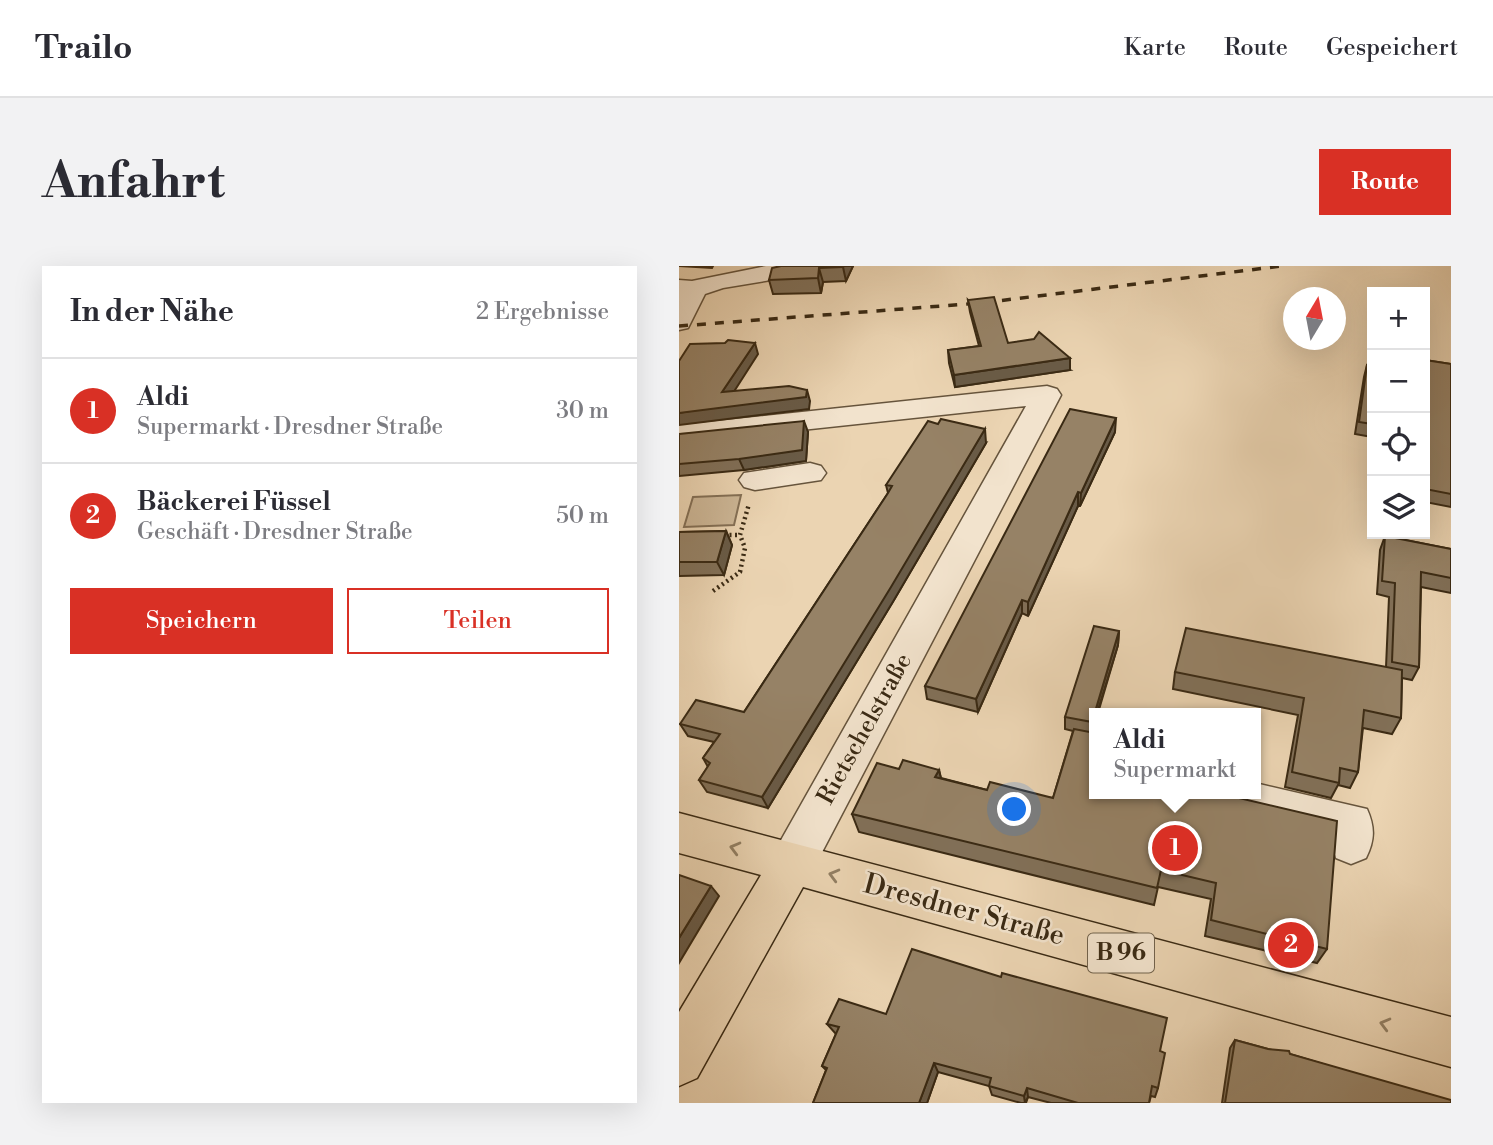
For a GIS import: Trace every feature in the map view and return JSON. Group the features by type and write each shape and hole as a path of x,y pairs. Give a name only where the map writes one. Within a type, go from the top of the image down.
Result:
{"main road":[{"name":"Dresdner Straße","path":"679,833 1451,1042"},
{"name":"Rietschelstraße","path":"679,1060 792,864"}],"street":[{"path":"679,322 686,289 813,266"},
{"name":"Rietschelstraße","path":"679,434 1047,395 792,864"},
{"path":"755,480 810,473"},
{"path":"1246,799 1352,823 1351,844"}],"path":[{"path":"713,591 740,572 744,560 740,535 716,535"}],"shaded area":[{"path":"741,495 734,525 684,527 693,497"}],"building":[{"path":"844,266 819,268 818,278 769,280 772,268"},
{"path":"994,297 1008,343 1034,339 1039,332 1070,358 954,375 948,350 981,346 968,300"},
{"path":"728,340 755,343 722,392 789,386 807,390 806,397 679,413 679,361 690,344 725,343"},
{"path":"1430,361 1451,364 1451,494 1430,490"},
{"path":"1367,365 1367,423 1359,422"},
{"path":"1070,409 1116,418 1081,493 1078,492 1028,602 1022,600 976,699 925,686"},
{"path":"941,419 985,429 762,797 699,780 710,763 703,758 720,734 680,724 696,700 744,712 888,493 892,486 886,485 928,421 938,424"},
{"path":"804,421 802,450 679,464 679,434"},
{"path":"726,531 717,562 679,562 679,532"},
{"path":"1385,539 1400,539 1451,549 1451,578 1421,572 1419,667 1392,662 1395,583 1382,581"},
{"path":"1094,626 1119,631 1096,708 1089,708 1089,721 1065,717"},
{"path":"1186,628 1402,670 1401,718 1364,710 1358,772 1340,768 1339,783 1292,772 1304,698 1175,672"},
{"path":"1074,729 1089,732 1089,799 1243,799 1337,821 1327,949 1211,920 1216,883 1161,870 1157,888 852,814 877,763 899,769 903,760 939,770 935,777 987,790 990,782 1053,798"},
{"path":"679,875 711,886 679,938"},
{"path":"912,949 1001,977 1002,973 1167,1018 1160,1051 1165,1053 1158,1088 1152,1086 1149,1103 1078,1103 1027,1088 1024,1096 989,1086 991,1078 934,1063 919,1103 813,1103 827,1068 822,1066 839,1027 827,1024 839,999 886,1014"},
{"path":"1235,1040 1268,1049 1289,1051 1290,1054 1451,1100 1451,1103 1225,1103"}],"railway":[{"path":"679,326 981,303 1282,266"}],"place":[{"name":"Aldi","path":"1175,848"},
{"name":"Bäckerei Füssel","path":"1291,945"}]}
